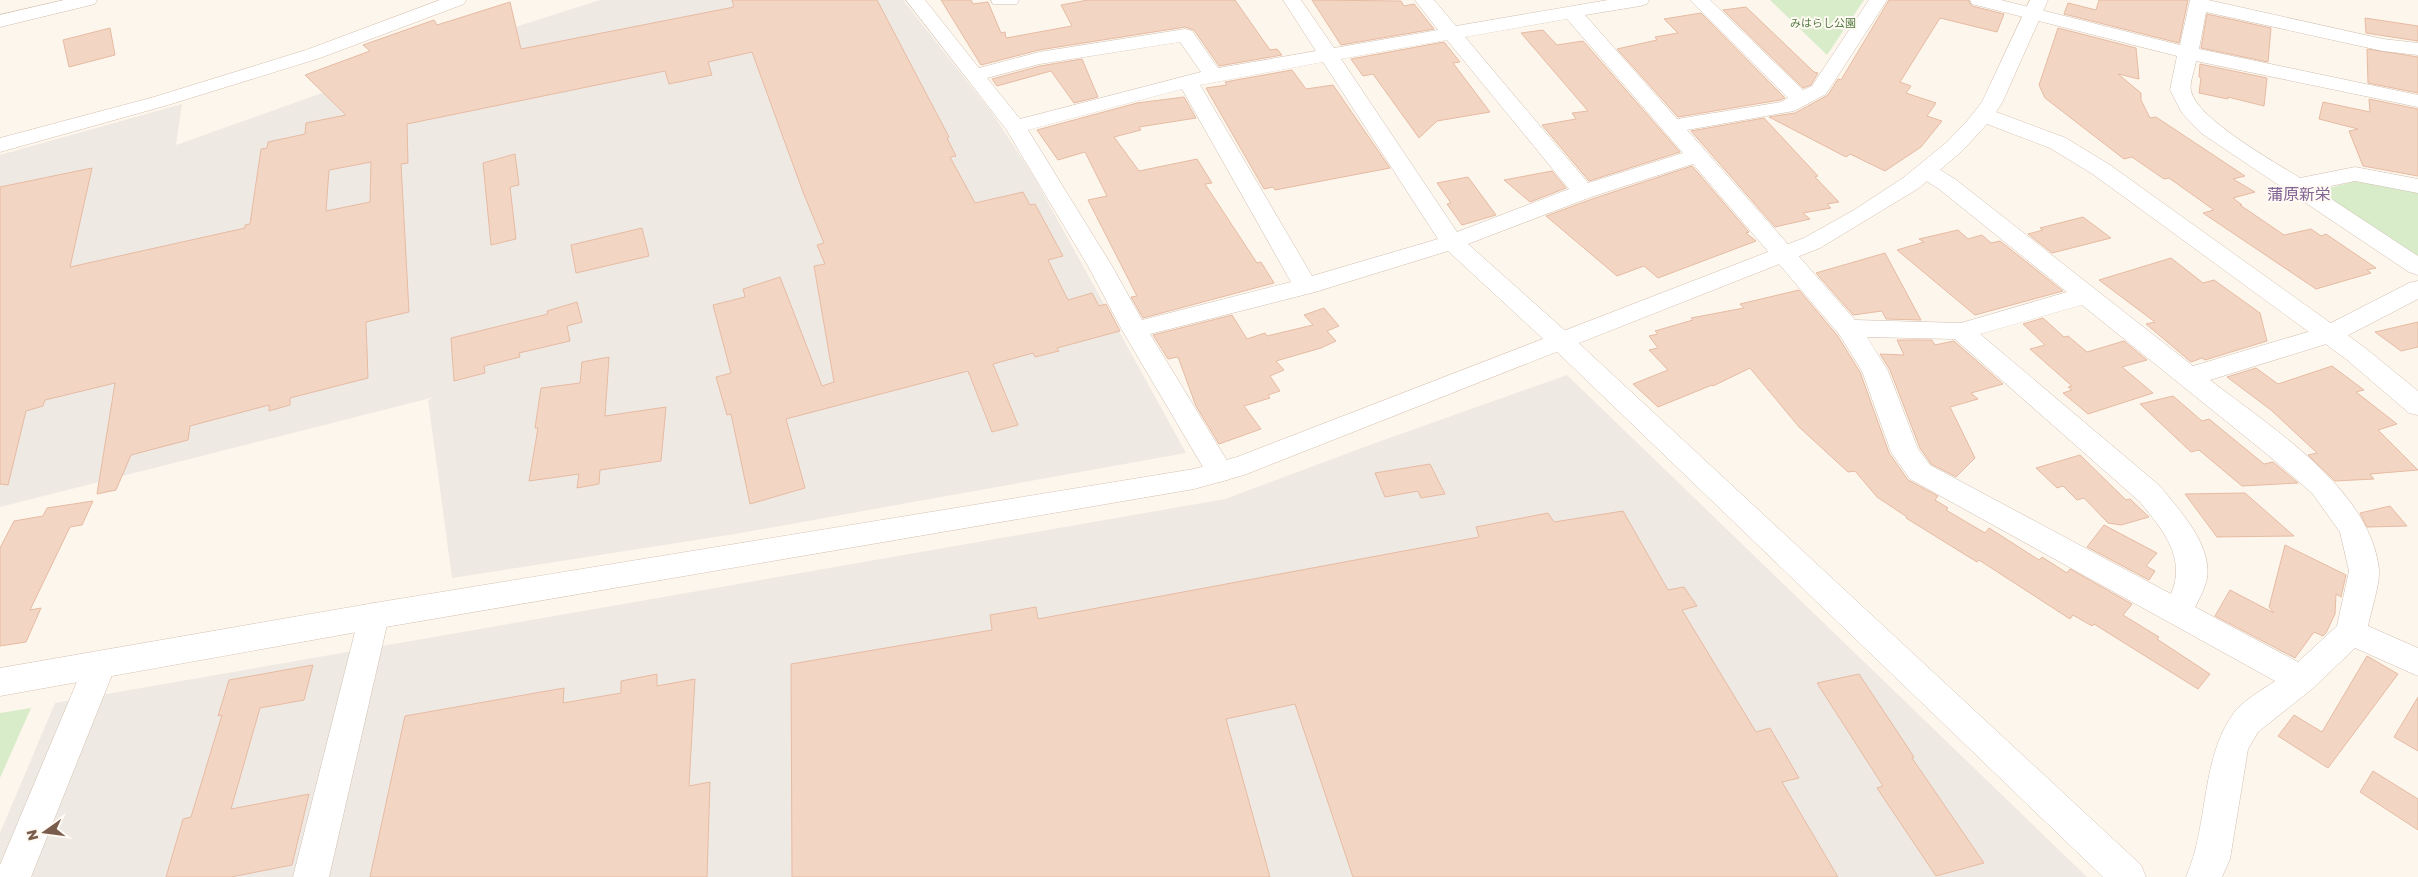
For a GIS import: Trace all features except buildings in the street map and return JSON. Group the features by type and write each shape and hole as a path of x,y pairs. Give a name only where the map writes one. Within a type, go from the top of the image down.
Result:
{"street":[{"path":"0,21 88,0"},
{"path":"0,146 161,101 313,54 456,0"},
{"path":"914,0 1015,127 1100,266 1135,330 1220,472"},
{"path":"1000,0 1010,0"},
{"path":"1292,0 1452,242 1561,341 2128,877"},
{"path":"1424,0 1583,192"},
{"path":"1015,127 1213,75 1328,53 1640,0"},
{"path":"1699,0 1801,100"},
{"path":"1673,126 1787,107 1819,90 1878,0"},
{"path":"1979,0 2037,7 2187,53 2418,101"},
{"path":"2418,49 2383,45 2199,2 2180,90 2189,109 2209,128 2418,267"},
{"path":"0,682 374,616 1194,479 1244,466 1812,243 1874,209 1928,172 1984,115 1992,103 2037,7"},
{"path":"1572,12 1848,328 1870,359 1904,449 1911,463 1920,472 2301,679"},
{"path":"974,75 1039,58 1185,35 1213,75"},
{"path":"1188,81 1306,286"},
{"path":"1984,115 2058,143 2081,156 2330,334 2375,368 2418,406"},
{"path":"1135,330 1306,286 1452,242 1583,192 1698,155"},
{"path":"1928,172 1947,184 2191,376 2322,486 2354,529 2364,571 2351,632 2301,679 2246,722 2232,747 2212,859 2204,877"},
{"path":"2296,186 2355,174 2418,186"},
{"path":"2191,376 2330,334 2418,289"},
{"path":"1848,328 1961,331 2087,295"},
{"path":"1961,331 2150,494 2172,522 2188,552 2192,574 2178,611"},
{"path":"311,877 374,616"},
{"path":"2351,632 2418,663"},
{"path":"13,877 100,664"}],"shaded area":[{"path":"600,0 903,0 993,114 1034,177 1186,453 735,534 452,578 428,400 435,397 0,507 0,155 182,104 176,145 440,51"},
{"path":"1567,375 2087,877 0,877 0,833 55,703 1225,499"}],"green space":[{"name":"みはらし公園","path":"1770,0 1864,0 1827,55"},
{"path":"2360,180 2418,191 2418,258 2323,196 2321,190"},
{"path":"31,708 0,778 0,713"}],"district":[{"name":"蒲原新栄","path":"2299,194"}]}
